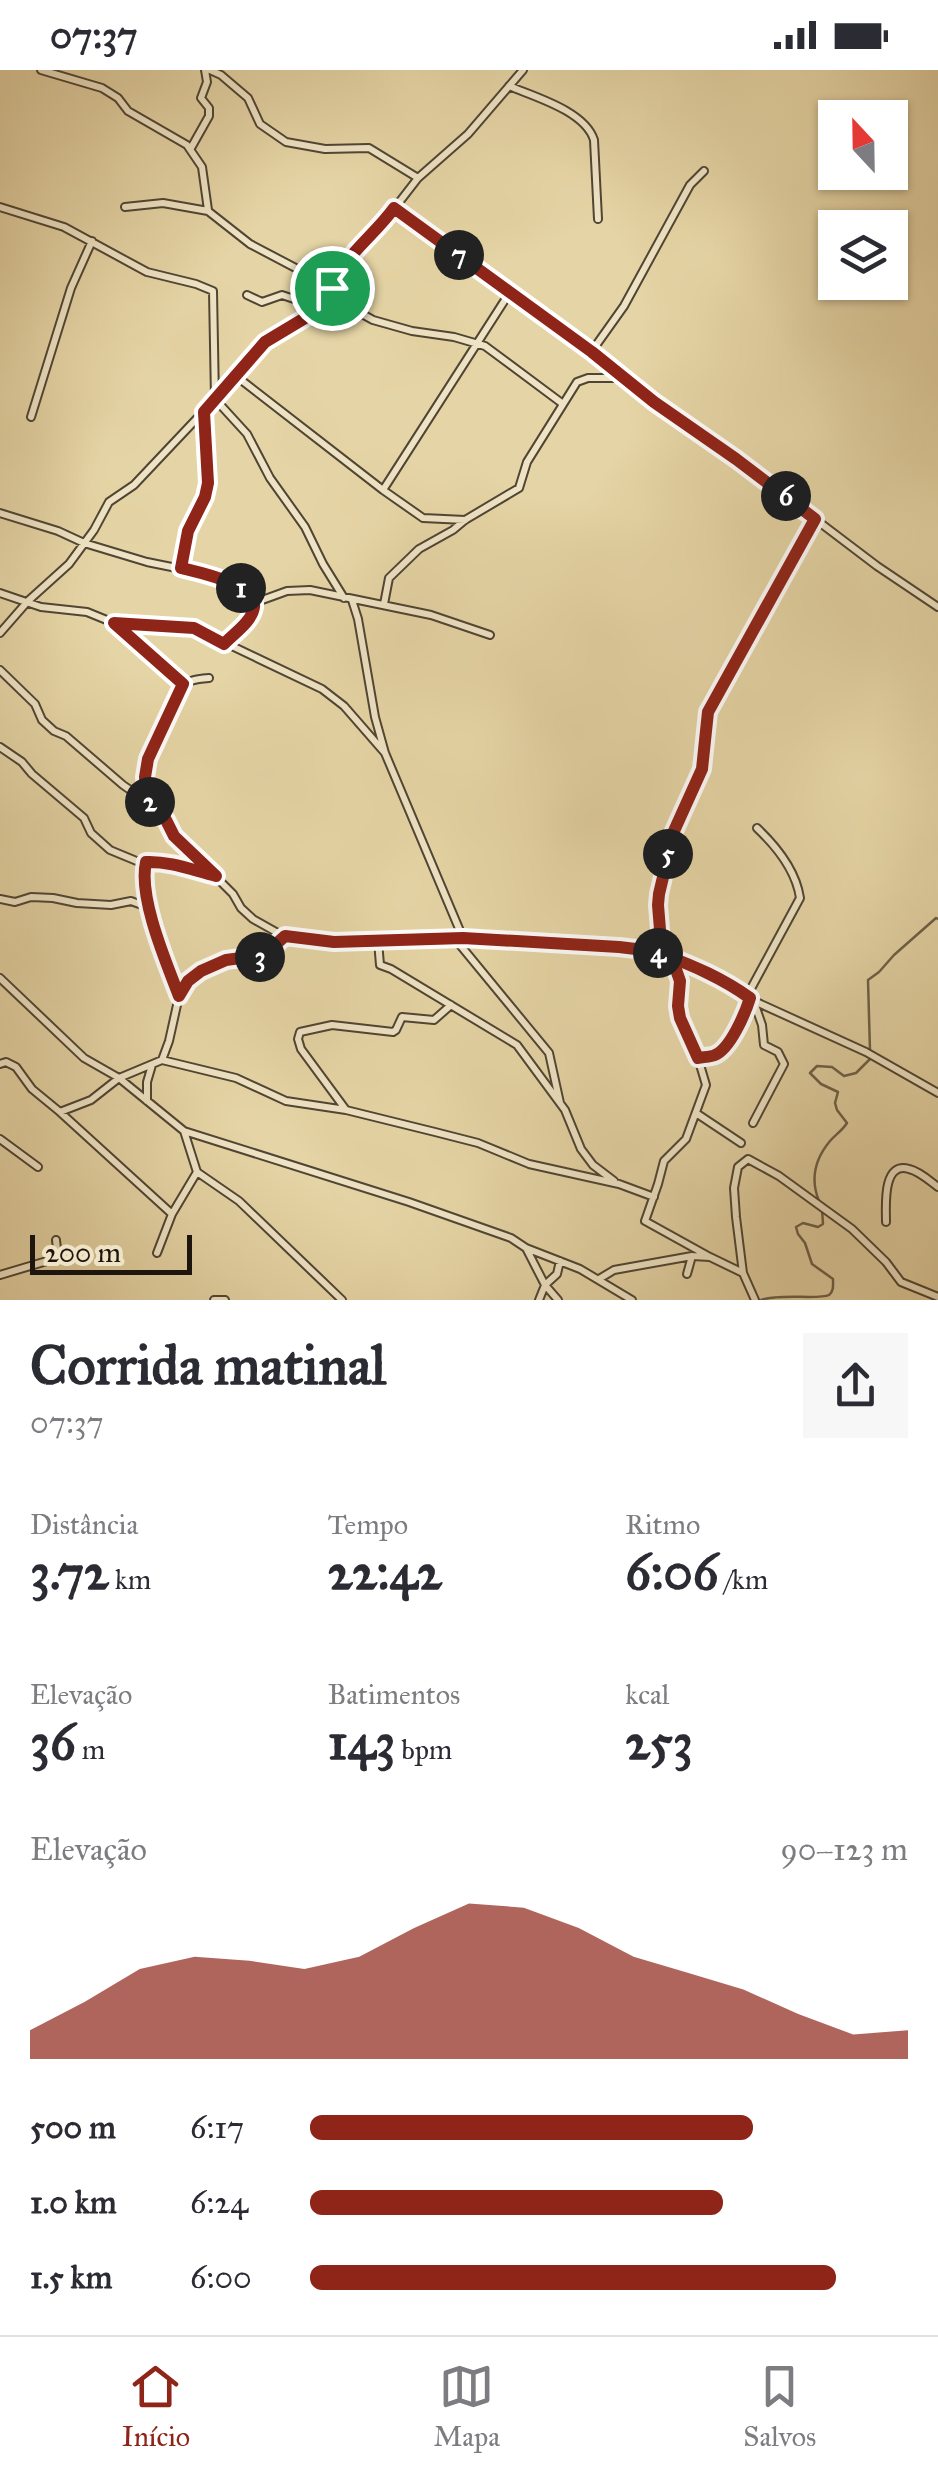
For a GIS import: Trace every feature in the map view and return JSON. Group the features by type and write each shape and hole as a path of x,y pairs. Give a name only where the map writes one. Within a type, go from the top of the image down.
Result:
{"street":[{"path":"40,70 102,88 128,112 191,148 202,168 208,211"},
{"path":"191,148 210,116 201,98 207,70 226,79 248,98 260,124 286,142 325,149 369,148 418,178"},
{"path":"0,633 68,564 109,502 134,485 265,342 304,320 320,303 343,264 380,227 418,178 468,134 523,70"},
{"path":"509,86 556,105 590,128 598,219"},
{"path":"592,352 624,306 690,185 704,171"},
{"path":"125,207 162,204 208,211 250,244 332,288 353,309 373,320 477,344 500,356 563,404"},
{"path":"0,207 64,227 147,272 212,291 215,399 247,434 270,478 305,526 323,564 348,599 385,752 459,938 542,1043 552,1064 560,1104"},
{"path":"394,208 876,566 938,607"},
{"path":"31,417 70,288 92,241"},
{"path":"383,490 510,292"},
{"path":"247,295 262,302 282,294 300,302 320,303"},
{"path":"236,376 422,518 466,520"},
{"path":"384,604 388,580 420,548 519,488 526,462 574,386 581,380 624,378"},
{"path":"181,568 188,531 208,483 204,412"},
{"path":"0,514 84,543 237,586 250,594 252,612 224,644"},
{"path":"662,954 659,894 674,831 702,769 708,712 815,519"},
{"path":"254,603 287,592 310,590 430,615 490,635"},
{"path":"0,593 42,607 87,612 114,623 194,628 322,688 344,706 385,752"},
{"path":"114,623 183,684"},
{"path":"0,670 35,704 42,720 54,731 66,736 123,785 147,796"},
{"path":"208,678 183,684 148,759 147,796 174,836 253,918 285,936 334,942 459,938 619,947 662,954 713,974 750,999 869,1053 938,1092"},
{"path":"0,746 84,818 90,833 121,856 170,863 216,876"},
{"path":"698,1058 714,1056 722,1050 743,1017 800,898 780,854 757,828"},
{"path":"146,862 143,876 155,931 179,996"},
{"path":"0,899 15,902 31,897 53,898 111,905 131,901 150,908"},
{"path":"162,1060 179,996 188,981 226,960 264,955 285,936"},
{"path":"378,941 380,965 516,1045 569,1118 581,1150 593,1165 619,1184"},
{"path":"672,958 680,981 680,1018 706,1085 684,1142 664,1161 644,1218 647,1224 743,1273"},
{"path":"0,978 84,1058 119,1078 184,1131 477,1224 599,1280 632,1300"},
{"path":"750,999 762,1025 764,1045 778,1052 784,1064 753,1122"},
{"path":"346,1110 301,1049 300,1032 332,1025 393,1032 402,1017 434,1020 451,1005"},
{"path":"60,1112 91,1100 119,1078 162,1060 220,1073 286,1101 346,1110 478,1143 529,1164 619,1184 654,1197"},
{"path":"0,1064 12,1063 44,1100 172,1214"},
{"path":"147,1102 152,1065"},
{"path":"696,1113 742,1142"},
{"path":"184,1131 197,1172 239,1202 342,1300"},
{"path":"0,1139 38,1167"},
{"path":"754,1300 743,1273 734,1188 738,1167 748,1159 852,1229 886,1262 900,1282 938,1297"},
{"path":"886,1222 888,1182 895,1172 910,1169 938,1187"},
{"path":"157,1253 172,1214 197,1172"},
{"path":"0,1275 47,1261 57,1249 56,1240"},
{"path":"526,1248 545,1285 558,1300"},
{"path":"599,1280 614,1270 692,1256 710,1257"},
{"path":"687,1274 692,1256"},
{"path":"539,1300 560,1261"},
{"path":"214,1300 225,1300"}],"waterway":[{"path":"870,1051 868,980 938,919"},
{"path":"819,1201 815,1185 818,1162 847,1123 837,1110 838,1092 810,1073 817,1066 832,1067 844,1076 856,1073 870,1059"},
{"path":"761,1300 831,1293 833,1279 812,1264 796,1227 803,1223 818,1227 823,1224 822,1209"}],"route":[{"path":"394,208 815,519 708,712 700,777 674,831 659,894 662,954 713,974 750,998 727,1044 714,1056 698,1058 684,1029 678,1006 681,985 672,958 619,947 463,938 334,942 285,936 264,955 226,960 201,971 188,981 179,996 155,931 143,876 146,862 155,862 216,876 174,836 147,796 148,759 183,684 114,623 194,628 224,644 246,622 254,607 244,590 181,568 188,531 208,483 204,412 265,342 310,315 332,288 343,264 394,208"}]}
